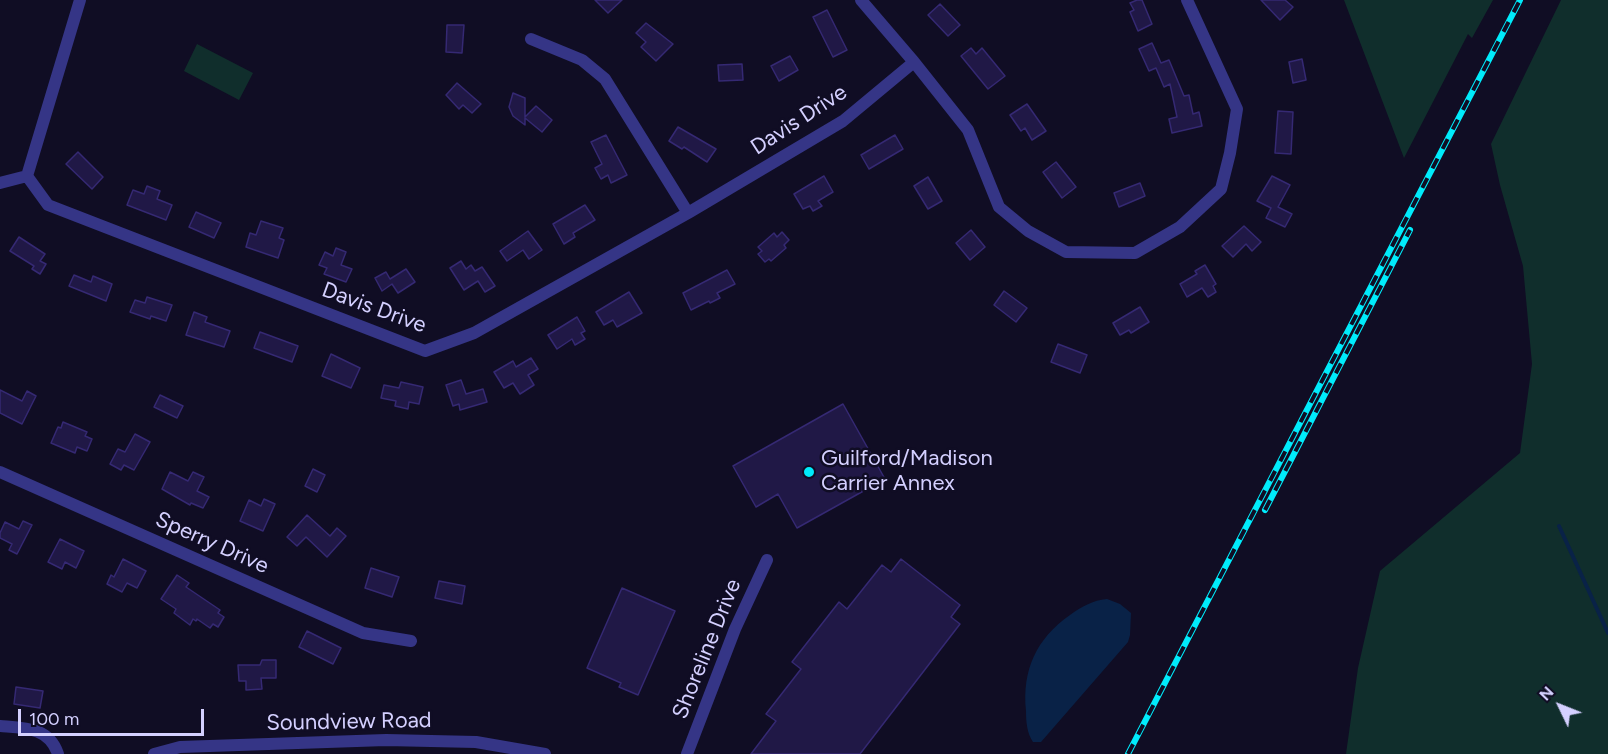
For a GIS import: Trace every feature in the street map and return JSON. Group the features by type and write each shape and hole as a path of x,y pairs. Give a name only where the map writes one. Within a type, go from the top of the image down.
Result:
{"street":[{"path":"0,183 27,176 81,0"},
{"path":"861,0 968,129 999,207 1028,231 1066,252 1135,253 1180,227 1221,189 1230,153 1237,109 1187,0"},
{"path":"531,39 582,60 605,79 688,213"},
{"name":"Davis Drive","path":"27,176 48,205 425,351 474,333 688,213 843,121 914,62"},
{"name":"Sperry Drive","path":"0,472 363,633 411,641"},
{"name":"Shoreline Drive","path":"687,754 735,629 767,560"},
{"path":"0,726 31,729 45,734 53,742 58,754"},
{"name":"Soundview Road","path":"153,754 180,747 386,740 476,742 545,754"}],"green space":[{"path":"1344,0 1493,0 1472,38 1468,34 1404,158"},
{"path":"1561,0 1608,0 1608,754 1346,754 1358,668 1380,571 1520,453 1532,364 1523,266 1491,144"},
{"path":"197,44 253,73 239,100 184,71"}],"water":[{"path":"1107,599 1120,604 1131,613 1128,642 1041,742 1033,742 1026,719 1026,682 1040,645 1058,624 1078,609"}],"building":[{"path":"595,0 622,0 608,13"},
{"path":"1142,0 1152,24 1138,31 1130,12 1134,10 1130,3"},
{"path":"1261,0 1285,0 1293,7 1280,20"},
{"path":"940,4 960,25 948,36 928,15"},
{"path":"827,10 847,50 833,57 813,17"},
{"path":"646,23 673,44 656,61 641,47 646,42 636,33"},
{"path":"447,25 464,25 462,53 446,52"},
{"path":"1152,43 1161,63 1169,60 1184,96 1189,95 1193,114 1199,112 1202,126 1172,133 1169,119 1177,117 1170,84 1164,87 1156,68 1149,71 1139,49"},
{"path":"971,48 976,54 982,48 1005,76 988,89 961,56"},
{"path":"790,56 798,70 779,81 771,66"},
{"path":"1302,59 1306,80 1293,83 1289,62"},
{"path":"742,64 743,80 719,81 718,65"},
{"path":"457,83 481,104 472,113 463,105 459,109 446,95"},
{"path":"513,93 525,98 525,117 536,106 552,120 542,132 525,118 525,125 513,116 509,107"},
{"path":"1027,104 1046,131 1032,140 1025,128 1021,131 1010,115"},
{"path":"1278,111 1293,112 1291,154 1275,153"},
{"path":"678,127 716,149 707,162 684,147 682,149 669,141"},
{"path":"606,135 627,175 611,183 608,175 601,179 595,168 602,164 591,142"},
{"path":"895,135 903,149 869,169 861,155"},
{"path":"78,152 103,177 92,189 66,164"},
{"path":"1056,162 1076,187 1062,198 1043,172"},
{"path":"824,176 833,192 818,201 822,206 813,211 810,206 803,209 794,194"},
{"path":"1272,176 1290,185 1278,207 1292,214 1285,227 1266,218 1271,208 1257,201"},
{"path":"928,177 942,201 928,209 914,186"},
{"path":"1140,183 1145,196 1119,207 1114,193"},
{"path":"147,186 160,191 157,199 172,205 166,220 127,205 133,190 144,194"},
{"path":"585,205 595,220 573,233 575,237 564,244 553,224"},
{"path":"196,212 221,223 214,238 189,227"},
{"path":"261,221 283,228 279,238 284,240 278,258 246,247 250,233 256,235"},
{"path":"1244,226 1261,242 1252,251 1246,244 1233,257 1222,246"},
{"path":"971,230 985,247 970,260 956,243"},
{"path":"528,231 542,250 529,259 523,250 507,261 500,251"},
{"path":"782,232 789,240 784,245 786,248 771,261 769,259 765,262 758,254 762,251 758,247 774,233 777,237"},
{"path":"19,237 45,254 40,261 46,264 40,274 32,269 34,266 10,251"},
{"path":"336,248 346,252 341,265 352,269 346,282 324,274 327,268 319,265 325,252 333,256"},
{"path":"461,261 466,269 471,265 475,271 482,267 495,286 485,292 478,281 464,290 450,268"},
{"path":"1205,265 1216,284 1213,286 1216,292 1208,297 1202,288 1187,297 1180,284 1197,274 1195,271"},
{"path":"406,269 415,282 398,293 392,284 382,291 375,278 386,272 390,279"},
{"path":"727,270 735,284 717,293 720,298 691,310 683,293"},
{"path":"74,275 91,282 93,276 112,284 106,301 69,286"},
{"path":"1004,291 1027,308 1016,322 994,305"},
{"path":"629,292 642,313 617,327 613,320 604,325 596,312"},
{"path":"147,297 172,305 166,321 151,316 150,319 130,312 135,300 145,303"},
{"path":"1140,307 1149,322 1131,333 1129,330 1120,335 1113,323"},
{"path":"194,312 207,317 205,322 230,331 224,347 186,335"},
{"path":"577,317 585,331 581,333 585,339 575,345 572,339 557,349 548,335"},
{"path":"260,332 298,346 292,362 254,348"},
{"path":"1058,344 1087,355 1080,373 1051,362"},
{"path":"331,354 360,368 351,388 322,376"},
{"path":"531,358 538,369 528,375 534,385 520,394 513,383 504,388 494,372 513,361 516,367"},
{"path":"461,380 466,394 483,389 487,402 460,410 459,404 453,406 446,385"},
{"path":"401,382 423,387 419,404 409,402 408,409 395,406 396,401 381,398 384,385 399,388"},
{"path":"0,390 22,401 27,391 36,396 22,424 0,413"},
{"path":"160,395 183,406 177,418 154,407"},
{"name":"Guilford/Madison Carrier Annex","path":"843,404 885,479 797,528 778,494 756,507 733,466"},
{"path":"63,422 87,432 85,436 92,439 87,451 77,447 75,453 51,443 58,427 61,428"},
{"path":"135,434 150,442 134,470 124,465 121,470 110,464 118,449 125,452"},
{"path":"313,469 325,475 317,492 305,486"},
{"path":"170,472 188,481 193,472 204,477 197,491 209,497 203,508 191,503 190,505 162,489"},
{"path":"264,499 275,504 263,531 240,521 249,500 261,506"},
{"path":"307,515 330,536 337,528 346,536 327,557 306,537 297,546 287,537"},
{"path":"23,521 32,525 17,554 9,550 12,544 0,538 0,533 5,522 19,529"},
{"path":"60,539 84,551 76,568 65,562 62,569 48,562"},
{"path":"123,559 146,571 137,588 127,583 122,592 107,584 111,575 114,577"},
{"path":"901,559 960,605 951,617 960,624 860,754 751,754 776,721 766,714 801,669 792,662 839,602 847,609 882,565 891,572"},
{"path":"371,568 399,577 392,597 365,588"},
{"path":"177,575 189,583 186,587 220,610 218,613 224,617 218,627 213,624 210,628 197,619 196,621 193,619 190,625 174,613 176,609 161,599"},
{"path":"439,581 465,586 462,604 435,598"},
{"path":"622,588 675,611 638,695 619,687 621,683 587,668"},
{"path":"307,631 341,648 333,664 299,647"},
{"path":"262,660 276,660 276,678 261,678 262,689 246,690 246,681 239,681 238,665 260,665"},
{"path":"16,687 43,691 40,708 14,704"}],"waterway":[{"path":"1559,526 1608,633"}],"railway":[{"path":"1128,754 1520,0"},
{"path":"1265,510 1410,230"}],"place":[{"name":"Guilford/Madison Carrier Annex","path":"809,472"}]}
